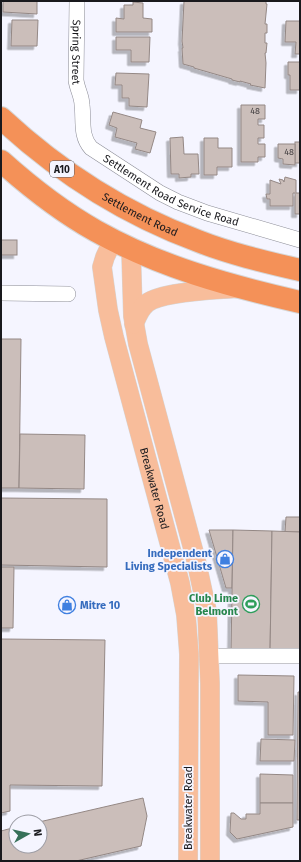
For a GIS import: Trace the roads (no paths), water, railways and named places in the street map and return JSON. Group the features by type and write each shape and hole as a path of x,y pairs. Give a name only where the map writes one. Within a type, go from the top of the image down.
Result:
{"highway":[{"name":"Settlement Road","path":"1,118 38,151 60,167 130,210 173,231 204,243 244,256 300,269"},
{"path":"1,160 34,189 76,219 122,244 194,274 240,288 300,302"},
{"path":"122,244 130,210"}],"main road":[{"name":"Breakwater Road","path":"122,244 140,355 202,583 208,619 210,656 210,861"},
{"name":"Breakwater Road","path":"122,244 103,265 106,302 180,583 188,630 188,861"},
{"path":"134,324 144,305 154,299 176,294 240,288"},
{"path":"148,462 168,457"}],"street":[{"name":"Spring Street","path":"77,1 76,85 82,103"},
{"name":"Settlement Road Service Road","path":"82,103 85,140 90,148 104,158 178,202 300,240"},
{"path":"1,293 68,294"},
{"path":"210,656 300,656"}],"place":[{"name":"Independent Living Specialists","path":"225,559"},
{"name":"Club Lime Belmont","path":"251,604"},
{"name":"Mitre 10","path":"67,605"}]}
